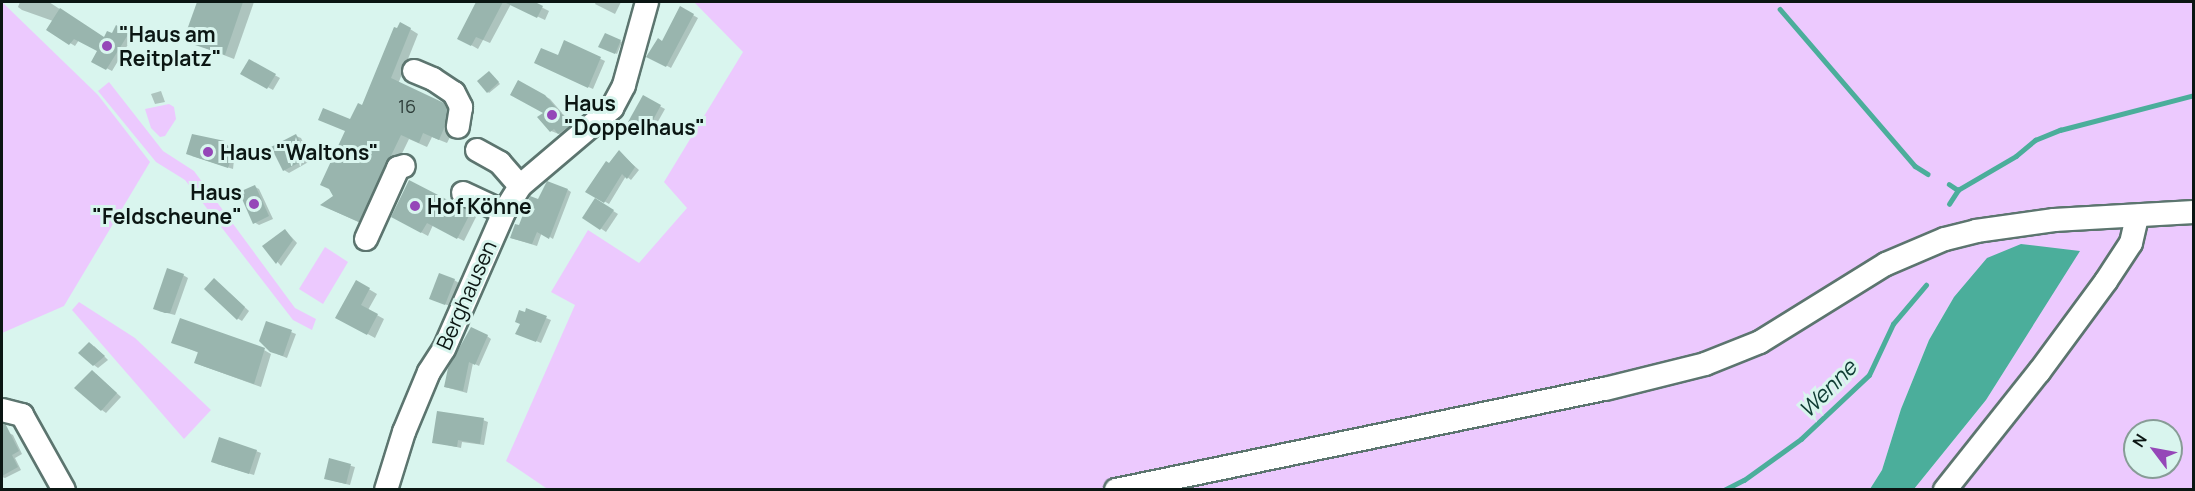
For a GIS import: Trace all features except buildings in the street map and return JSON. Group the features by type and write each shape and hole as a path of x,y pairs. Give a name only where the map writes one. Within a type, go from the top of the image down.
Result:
{"street":[{"name":"Berghausen","path":"386,489 404,432 429,372 444,349 504,212 520,186 612,108 624,85 647,2"},
{"path":"414,71 433,79 454,93 461,107 458,127"},
{"path":"477,150 500,163 520,186"},
{"path":"366,239 398,168 404,166"},
{"path":"464,193 504,212"},
{"path":"1116,489 1668,374 1705,364 1760,342 1886,264 1945,239 2013,225 2193,212"},
{"path":"1945,489 2039,372 2106,281 2131,243 2137,216"},
{"path":"2,410 22,415 64,489"}],"shaded area":[{"path":"2,2 98,95 150,162 64,306 2,333"},
{"path":"694,2 2193,2 2193,489 1914,489 1986,400 2079,251 1954,297 1929,340 1901,409 1882,470 1870,489 549,490 506,461 575,305 551,292 588,230 639,263 687,208 664,182 743,52"},
{"path":"109,82 163,151 194,171 295,308 316,319 312,330 293,320 185,180 156,162 98,91"},
{"path":"169,104 174,107 176,119 165,136 160,137 151,128 145,109"},
{"path":"2021,244 2080,251 1986,400 1914,489 1870,489 1882,470 1901,409 1929,340 1954,297 1987,258"},
{"path":"325,247 348,262 323,304 299,289"},
{"path":"79,302 135,338 211,410 184,439 72,310"}],"waterway":[{"path":"1780,9 1915,166 1928,174"},
{"name":"Wenne","path":"1949,204 1958,190 2016,156 2035,140 2060,130 2194,95"},
{"path":"1949,184 1958,190"},
{"name":"Wenne","path":"1724,490 1744,480 1801,439 1869,375 1893,324 1926,285"}],"place":[{"name":"\"Haus am Reitplatz\"","path":"107,46"},
{"name":"Haus \"Doppelhaus\"","path":"552,115"},
{"name":"Haus \"Waltons\"","path":"208,152"},
{"name":"Haus \"Feldscheune\"","path":"254,204"},
{"name":"Hof Köhne","path":"415,206"}]}
